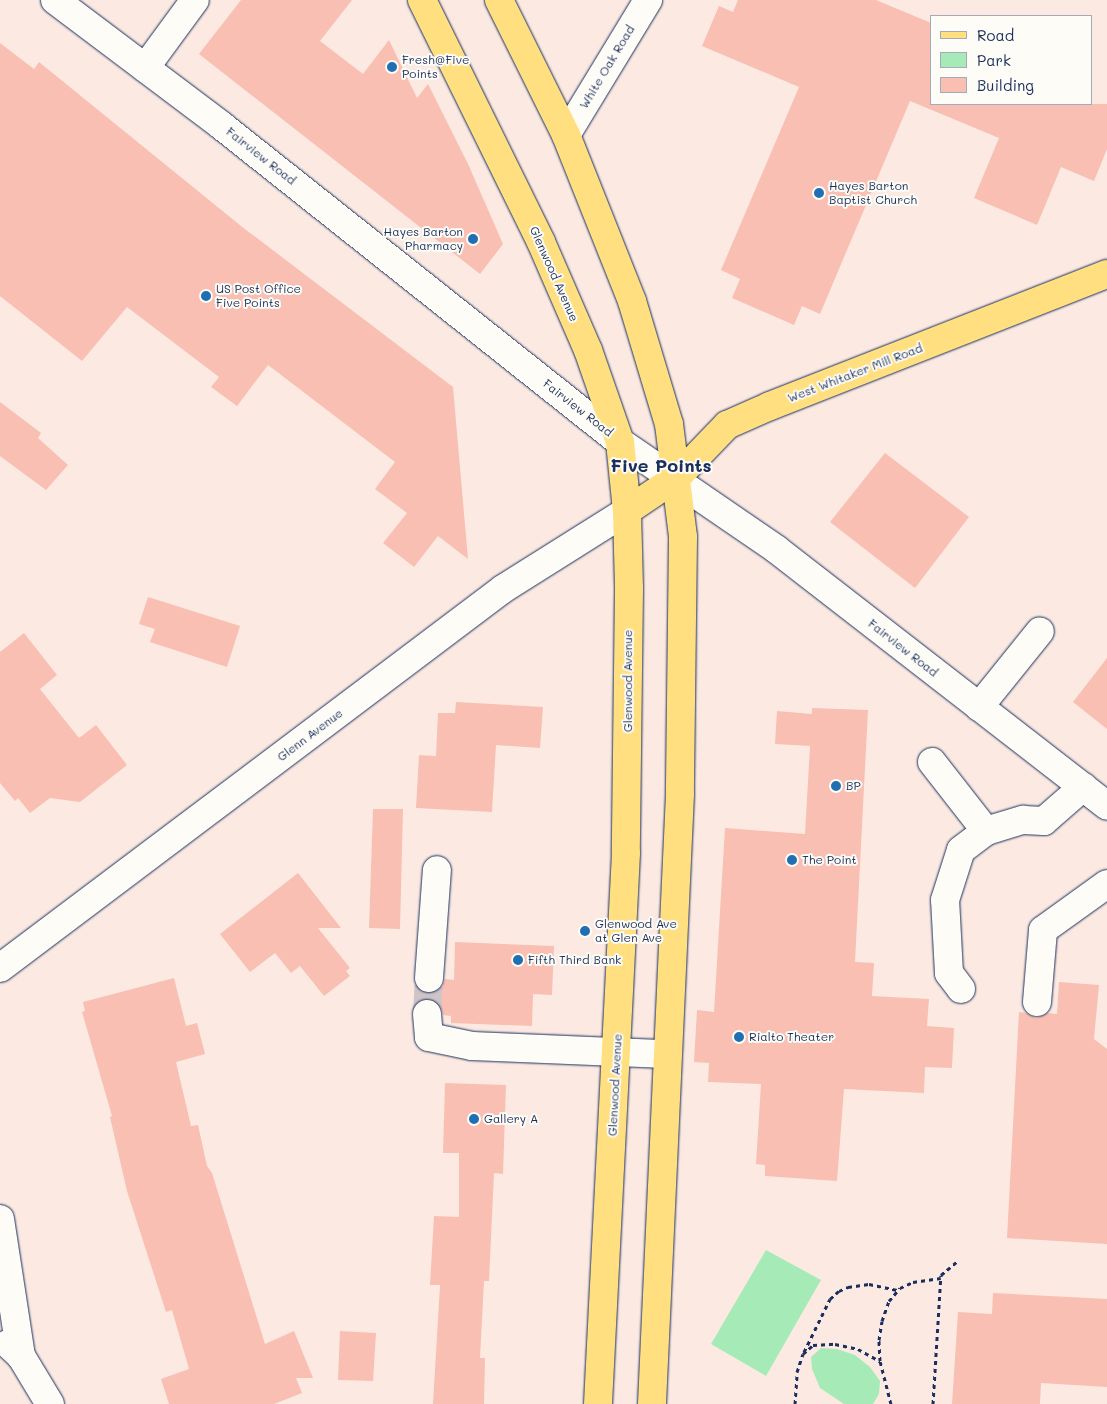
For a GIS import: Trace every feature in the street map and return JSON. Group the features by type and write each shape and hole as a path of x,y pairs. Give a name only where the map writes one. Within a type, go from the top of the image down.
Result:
{"main road":[{"name":"Glenwood Avenue","path":"422,0 541,242 588,350 620,442 627,511 626,843 598,1404"},
{"path":"499,0 566,135 632,301 653,362 669,424 683,537 684,598 680,794 666,1054 652,1404"},
{"name":"West Whitaker Mill Road","path":"627,511 676,478 727,425 770,406 1107,274"}],"street":[{"name":"Fairview Road","path":"56,0 315,198 620,442 676,478 776,549 1107,806"},
{"path":"146,68 195,0"},
{"name":"White Oak Road","path":"566,135 648,0"},
{"name":"Glenn Avenue","path":"0,968 503,589 627,511"},
{"path":"979,707 1040,631"},
{"path":"932,762 986,831"},
{"path":"961,989 949,973 945,900 961,850 986,831 1023,820 1044,821 1083,787"},
{"path":"429,978 437,870"},
{"path":"1037,1002 1043,930 1107,884"},
{"path":"427,1014 429,1037 472,1046 666,1054"},
{"path":"0,1219 21,1356"},
{"path":"0,1337 21,1356 50,1404"}],"path":[{"path":"933,1404 941,1275 960,1260"},
{"path":"891,1404 880,1361 879,1340 882,1321 889,1301 898,1290 914,1282 941,1278"},
{"path":"795,1404 797,1372 808,1340 830,1299 838,1291 848,1287 869,1284 898,1290"},
{"path":"804,1354 813,1345 835,1344 858,1350 880,1361"}],"green space":[{"path":"766,1250 821,1280 766,1376 711,1344"},
{"path":"821,1348 837,1349 855,1355 870,1367 880,1381 879,1394 873,1404 844,1404 820,1388 812,1369 811,1357"}],"building":[{"path":"241,0 352,0 320,41 363,74 389,40 417,98 428,84 468,164 503,244 480,274 199,54"},
{"path":"738,0 876,0 930,23 930,105 1107,104 1107,149 1094,181 1061,167 1037,225 974,198 999,138 910,101 820,314 802,306 794,325 732,298 740,279 721,270 799,87 702,46 719,6 733,12"},
{"path":"0,43 34,69 39,62 241,226 453,387 468,559 438,536 414,567 383,543 407,513 375,489 395,462 268,365 237,406 211,387 219,377 127,307 82,361 0,296"},
{"path":"0,402 41,433 38,438 68,465 46,490 0,456"},
{"path":"885,453 969,517 915,588 830,522"},
{"path":"148,597 240,626 227,667 150,642 155,629 139,624"},
{"path":"24,633 57,675 40,689 79,738 96,725 127,765 80,802 50,798 30,813 18,798 15,801 0,783 0,652"},
{"path":"1107,658 1107,729 1073,702"},
{"path":"456,702 543,707 540,748 496,745 492,812 416,808 419,755 436,756 438,713 455,713"},
{"path":"812,708 868,710 855,962 874,963 872,996 929,999 927,1026 954,1028 952,1068 925,1067 924,1093 844,1089 837,1181 765,1176 765,1165 756,1164 761,1084 708,1082 709,1063 694,1062 697,1010 714,1012 725,828 805,834 810,746 775,744 777,711 812,714"},
{"path":"373,809 403,809 400,929 369,928"},
{"path":"298,873 341,928 318,928 350,968 346,971 350,976 324,996 300,966 291,973 275,953 250,972 220,934"},
{"path":"455,942 554,946 552,995 533,994 532,1026 451,1023 451,1016 443,1015 440,1005 434,1000 421,1000 421,991 435,992 442,987 445,979 454,980"},
{"path":"174,978 186,1026 197,1023 205,1054 176,1062 191,1126 198,1125 207,1166 212,1173 265,1344 294,1331 313,1378 296,1378 302,1393 274,1404 169,1404 161,1379 189,1369 172,1310 166,1312 127,1191 110,1117 112,1116 82,1012 85,1011 83,1002"},
{"path":"1059,982 1099,985 1094,1039 1107,1049 1107,1244 1007,1238 1019,1012 1036,1018 1047,1013 1057,1014"},
{"path":"445,1083 506,1085 503,1174 494,1173 489,1281 484,1281 480,1358 485,1358 484,1404 433,1404 440,1285 430,1285 434,1216 459,1217 459,1153 443,1153"},
{"path":"993,1293 1107,1299 1107,1387 1041,1383 1040,1404 952,1404 958,1312 992,1314"},
{"path":"340,1331 376,1333 373,1381 338,1380"}],"tunnel":[{"path":"427,1014 429,978"}],"place":[{"name":"Fresh@Five Points","path":"392,67"},
{"name":"Hayes Barton Baptist Church","path":"819,193"},
{"name":"Hayes Barton Pharmacy","path":"473,239"},
{"name":"US Post Office Five Points","path":"206,296"},
{"name":"BP","path":"836,786"},
{"name":"The Point","path":"792,860"},
{"name":"Glenwood Ave at Glen Ave","path":"585,931"},
{"name":"Fifth Third Bank","path":"518,960"},
{"name":"Rialto Theater","path":"739,1037"},
{"name":"Gallery A","path":"474,1119"}],"district":[{"name":"Five Points","path":"661,465"}]}
